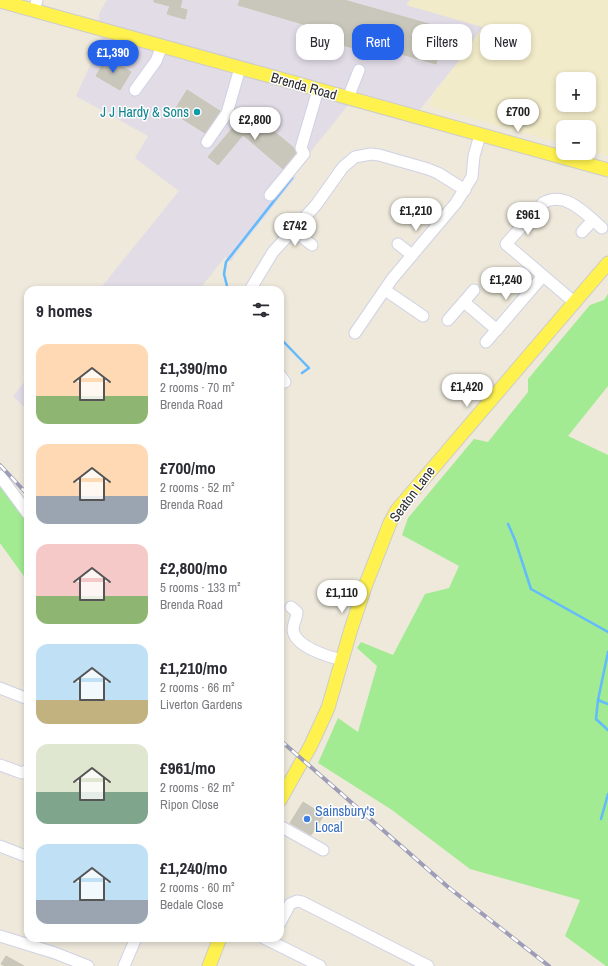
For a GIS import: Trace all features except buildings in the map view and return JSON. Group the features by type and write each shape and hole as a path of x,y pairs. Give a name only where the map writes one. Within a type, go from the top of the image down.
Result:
{"main road":[{"name":"Brenda Road","path":"0,1 36,5 162,46 608,170"},
{"name":"Seaton Lane","path":"284,789 311,745 328,708 366,584 388,526 397,510 608,263"},
{"path":"209,966 218,942"}],"street":[{"path":"135,90 156,61 162,46"},
{"path":"207,142 227,113 240,68"},
{"path":"348,98 359,70"},
{"path":"270,195 304,154 301,148 318,90"},
{"path":"355,333 385,290 465,190 472,176 474,156 480,135"},
{"path":"252,286 266,262 316,205 343,167 355,157 363,155 379,155 428,169 438,173 465,190"},
{"path":"574,302 506,244 543,203 548,200 555,199 577,206 602,228"},
{"path":"582,232 593,220"},
{"path":"293,230 312,245"},
{"path":"398,244 412,255"},
{"path":"486,342 543,276"},
{"path":"385,290 423,316"},
{"path":"448,320 474,290"},
{"path":"464,302 497,330"},
{"path":"0,476 24,509"},
{"path":"291,607 297,612 293,631 296,637 314,651 326,657 342,660"},
{"path":"0,688 24,697"},
{"path":"0,765 22,773 24,772"},
{"path":"284,828 323,850"},
{"path":"0,846 24,855"},
{"path":"284,915 290,904 297,901 302,902 428,966"},
{"path":"0,936 56,953 88,966"},
{"path":"124,966 134,942"},
{"path":"276,942 320,966"}],"shaded area":[{"path":"107,0 410,0 407,5 480,26 480,31 472,42 472,24 412,24 412,60 459,60 410,122 348,105 293,174 296,177 236,253 231,262 225,257 202,286 102,286 179,191 135,158 148,136 76,96 101,42 99,14"},
{"path":"410,0 608,0 608,156 596,153 596,120 556,120 556,142 429,106 434,93 459,60 472,60 472,42 480,31 480,60 531,60 531,24 480,24 480,26 406,5"},
{"path":"24,382 24,407 13,396"}],"green space":[{"path":"608,294 608,386 568,436 608,455 608,966 606,966 565,936 580,900 470,869 392,810 318,763 338,718 358,732 377,666 357,648 361,642 393,655 425,594 449,588 459,566 402,535 408,518 474,439 488,442 528,392 528,379 590,305 604,300"},
{"path":"0,480 24,512 24,576 0,543"}],"waterway":[{"path":"227,286 224,274 226,262 292,178"},
{"path":"284,342 309,368 302,373"},
{"path":"508,524 515,540 531,589 608,632"},
{"path":"598,700 608,652"},
{"path":"608,704 598,700 596,719 608,730"},
{"path":"601,819 608,794"}],"railway":[{"path":"0,465 24,491"},
{"path":"284,744 448,887 549,966"}],"place":[{"name":"J J Hardy & Sons","path":"197,112"},
{"name":"Sainsbury's Local","path":"307,819"}]}
